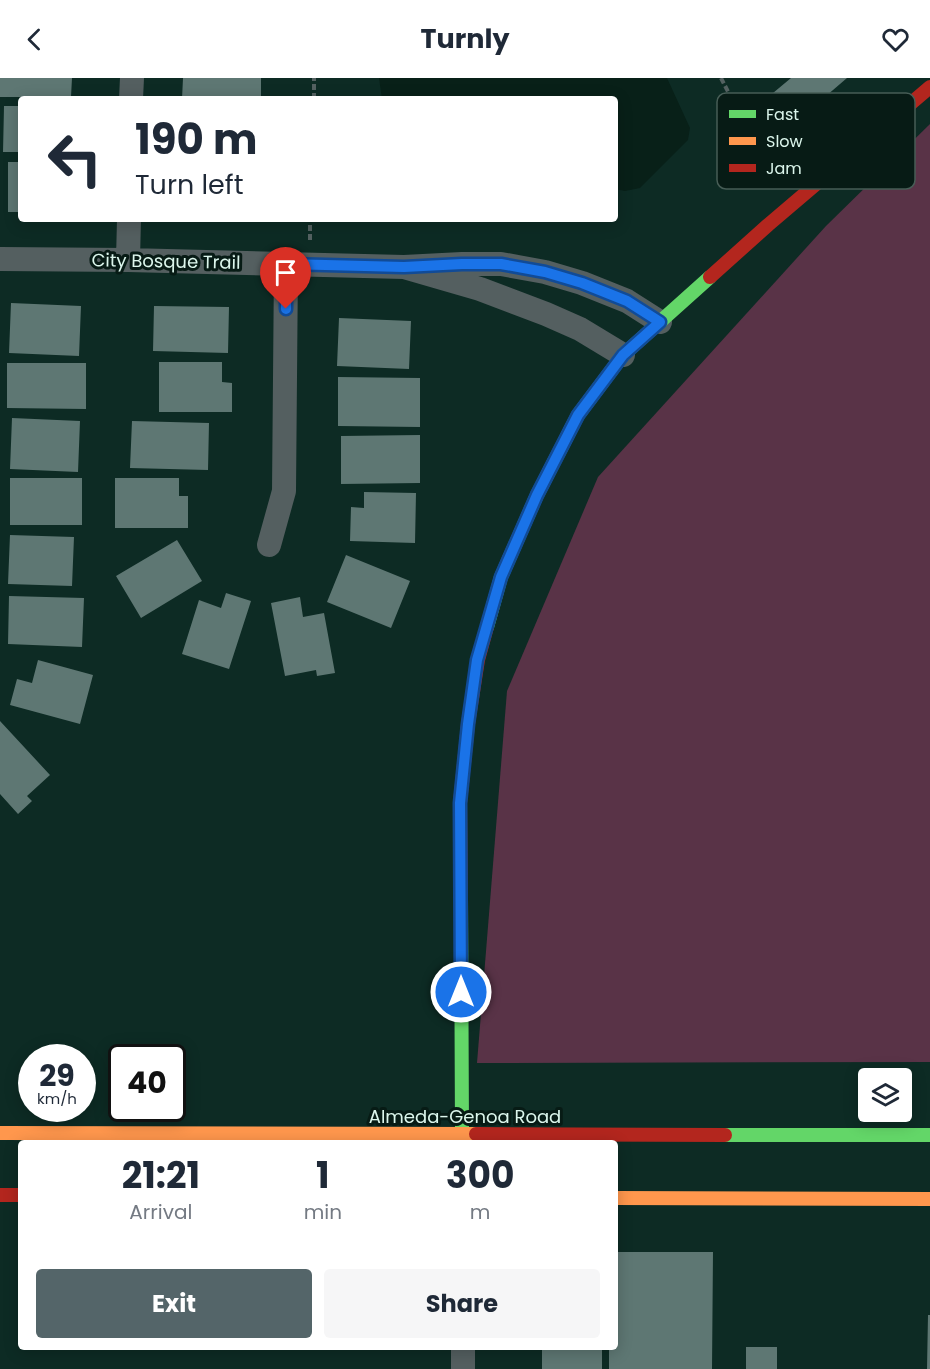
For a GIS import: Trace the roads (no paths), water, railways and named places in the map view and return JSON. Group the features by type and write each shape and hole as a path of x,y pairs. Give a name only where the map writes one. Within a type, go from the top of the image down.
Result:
{"main road":[{"path":"915,100 930,87"},
{"path":"462,1138 460,803 477,660 501,577 537,495 578,415 623,355 810,189"},
{"name":"Almeda-Genoa Road","path":"0,1133 462,1138 930,1135"},
{"path":"0,1195 18,1195"},
{"path":"618,1198 930,1200"}],"street":[{"path":"132,78 132,96"},
{"path":"128,260 129,222"},
{"name":"City Bosque Trail","path":"0,259 404,267"},
{"path":"269,546 284,491 286,264"},
{"path":"404,267 501,264 545,272 582,283 627,301 660,322"},
{"path":"404,267 480,289 546,314 580,328 623,355"},
{"path":"463,1350 463,1369"}]}
